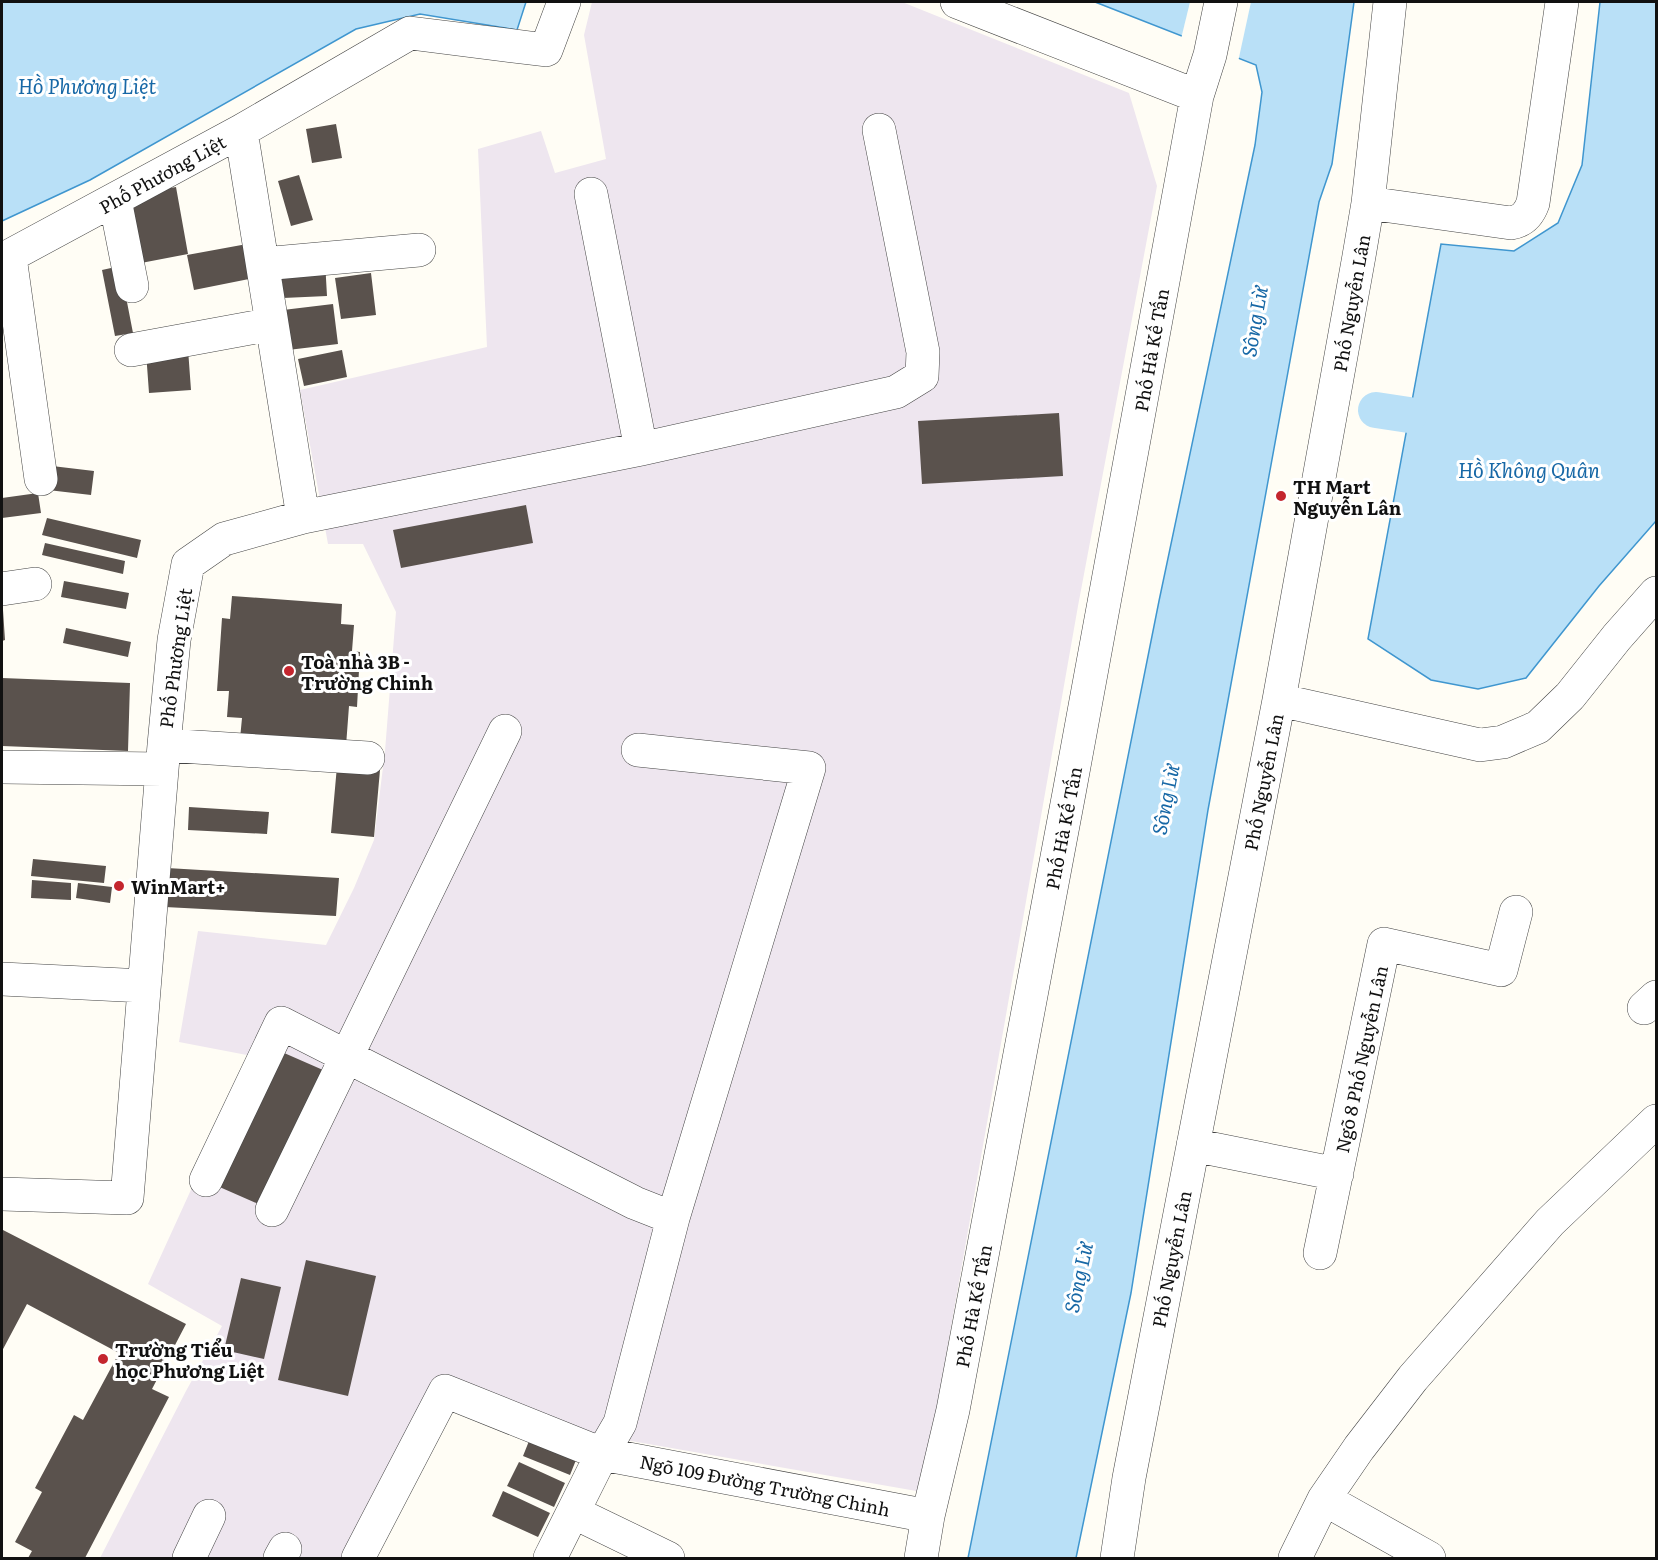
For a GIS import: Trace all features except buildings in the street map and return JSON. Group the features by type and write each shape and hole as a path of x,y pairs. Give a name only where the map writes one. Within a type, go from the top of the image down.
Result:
{"street":[{"path":"241,131 410,33 546,50 564,2"},
{"path":"957,2 1197,96"},
{"name":"Phố Hà Kế Tấn","path":"921,1558 969,1328 1197,96 1210,55 1221,2"},
{"name":"Phố Nguyễn Lân","path":"1117,1558 1131,1466 1279,700 1368,203 1390,2"},
{"path":"1368,203 1511,223 1518,222 1526,216 1533,203 1562,2"},
{"path":"303,517 641,449 896,392 922,376 923,352 879,130"},
{"name":"Phố Phương Liệt","path":"2,1194 127,1198 174,640 188,564 224,539 303,517 241,131 6,259"},
{"path":"591,194 641,449"},
{"path":"115,200 132,286"},
{"path":"263,264 419,250"},
{"path":"6,259 41,478"},
{"path":"131,350 272,324"},
{"path":"2,589 35,584"},
{"path":"1279,700 1480,745 1503,742 1538,728 1570,696 1656,593"},
{"path":"272,1210 505,731"},
{"path":"550,1558 602,1454 621,1423 673,1218 809,768 638,750"},
{"path":"2,767 163,757 368,758"},
{"name":"Ngõ 8 Phố Nguyễn Lân","path":"1320,1253 1384,944 1501,970 1516,912"},
{"path":"2,980 144,986"},
{"path":"206,1180 281,1023 635,1203 673,1218"},
{"path":"1295,1558 1324,1499 1359,1448 1413,1378 1550,1222 1656,1121"},
{"name":"Ngõ 8 Phố Nguyễn Lân","path":"1193,1145 1337,1174"},
{"name":"Ngõ 109 Đường Trường Chinh","path":"358,1558 445,1391 602,1454 928,1516"},
{"path":"1324,1499 1429,1558"},
{"path":"573,1512 668,1558"},
{"path":"189,1558 209,1516"}],"shaded area":[{"path":"592,2 902,2 1129,93 1157,186 1078,606 922,1492 597,1435 443,1376 352,1558 100,1558 222,1326 148,1284 252,1056 179,1042 198,931 326,945 374,840 385,751 396,612 363,544 328,544 300,390 487,347 478,149 541,131 555,173 606,159 584,35"}],"water":[{"name":"Hồ Phương Liệt","path":"2,2 526,2 517,30 420,14 356,29 90,180 2,221"},
{"name":"Sông Lừ","path":"1095,2 1354,2 1332,164 1319,202 1208,810 1131,1293 1076,1558 968,1558 1159,601 1255,145 1262,92 1256,65"},
{"name":"Hồ Không Quân","path":"1600,2 1656,2 1656,521 1599,586 1526,678 1478,689 1431,680 1368,639 1441,244 1514,251 1558,223 1582,165"}],"pier":[{"path":"1190,2 1251,2 1238,62 1181,39"}],"waterway":[{"path":"1376,410 1409,415"}],"place":[{"name":"TH Mart Nguyễn Lân","path":"1281,496"},
{"name":"Toà nhà 3B - Trường Chinh","path":"289,671"},
{"name":"WinMart+","path":"119,886"},
{"name":"Trường Tiểu học Phương Liệt","path":"103,1359"}]}
